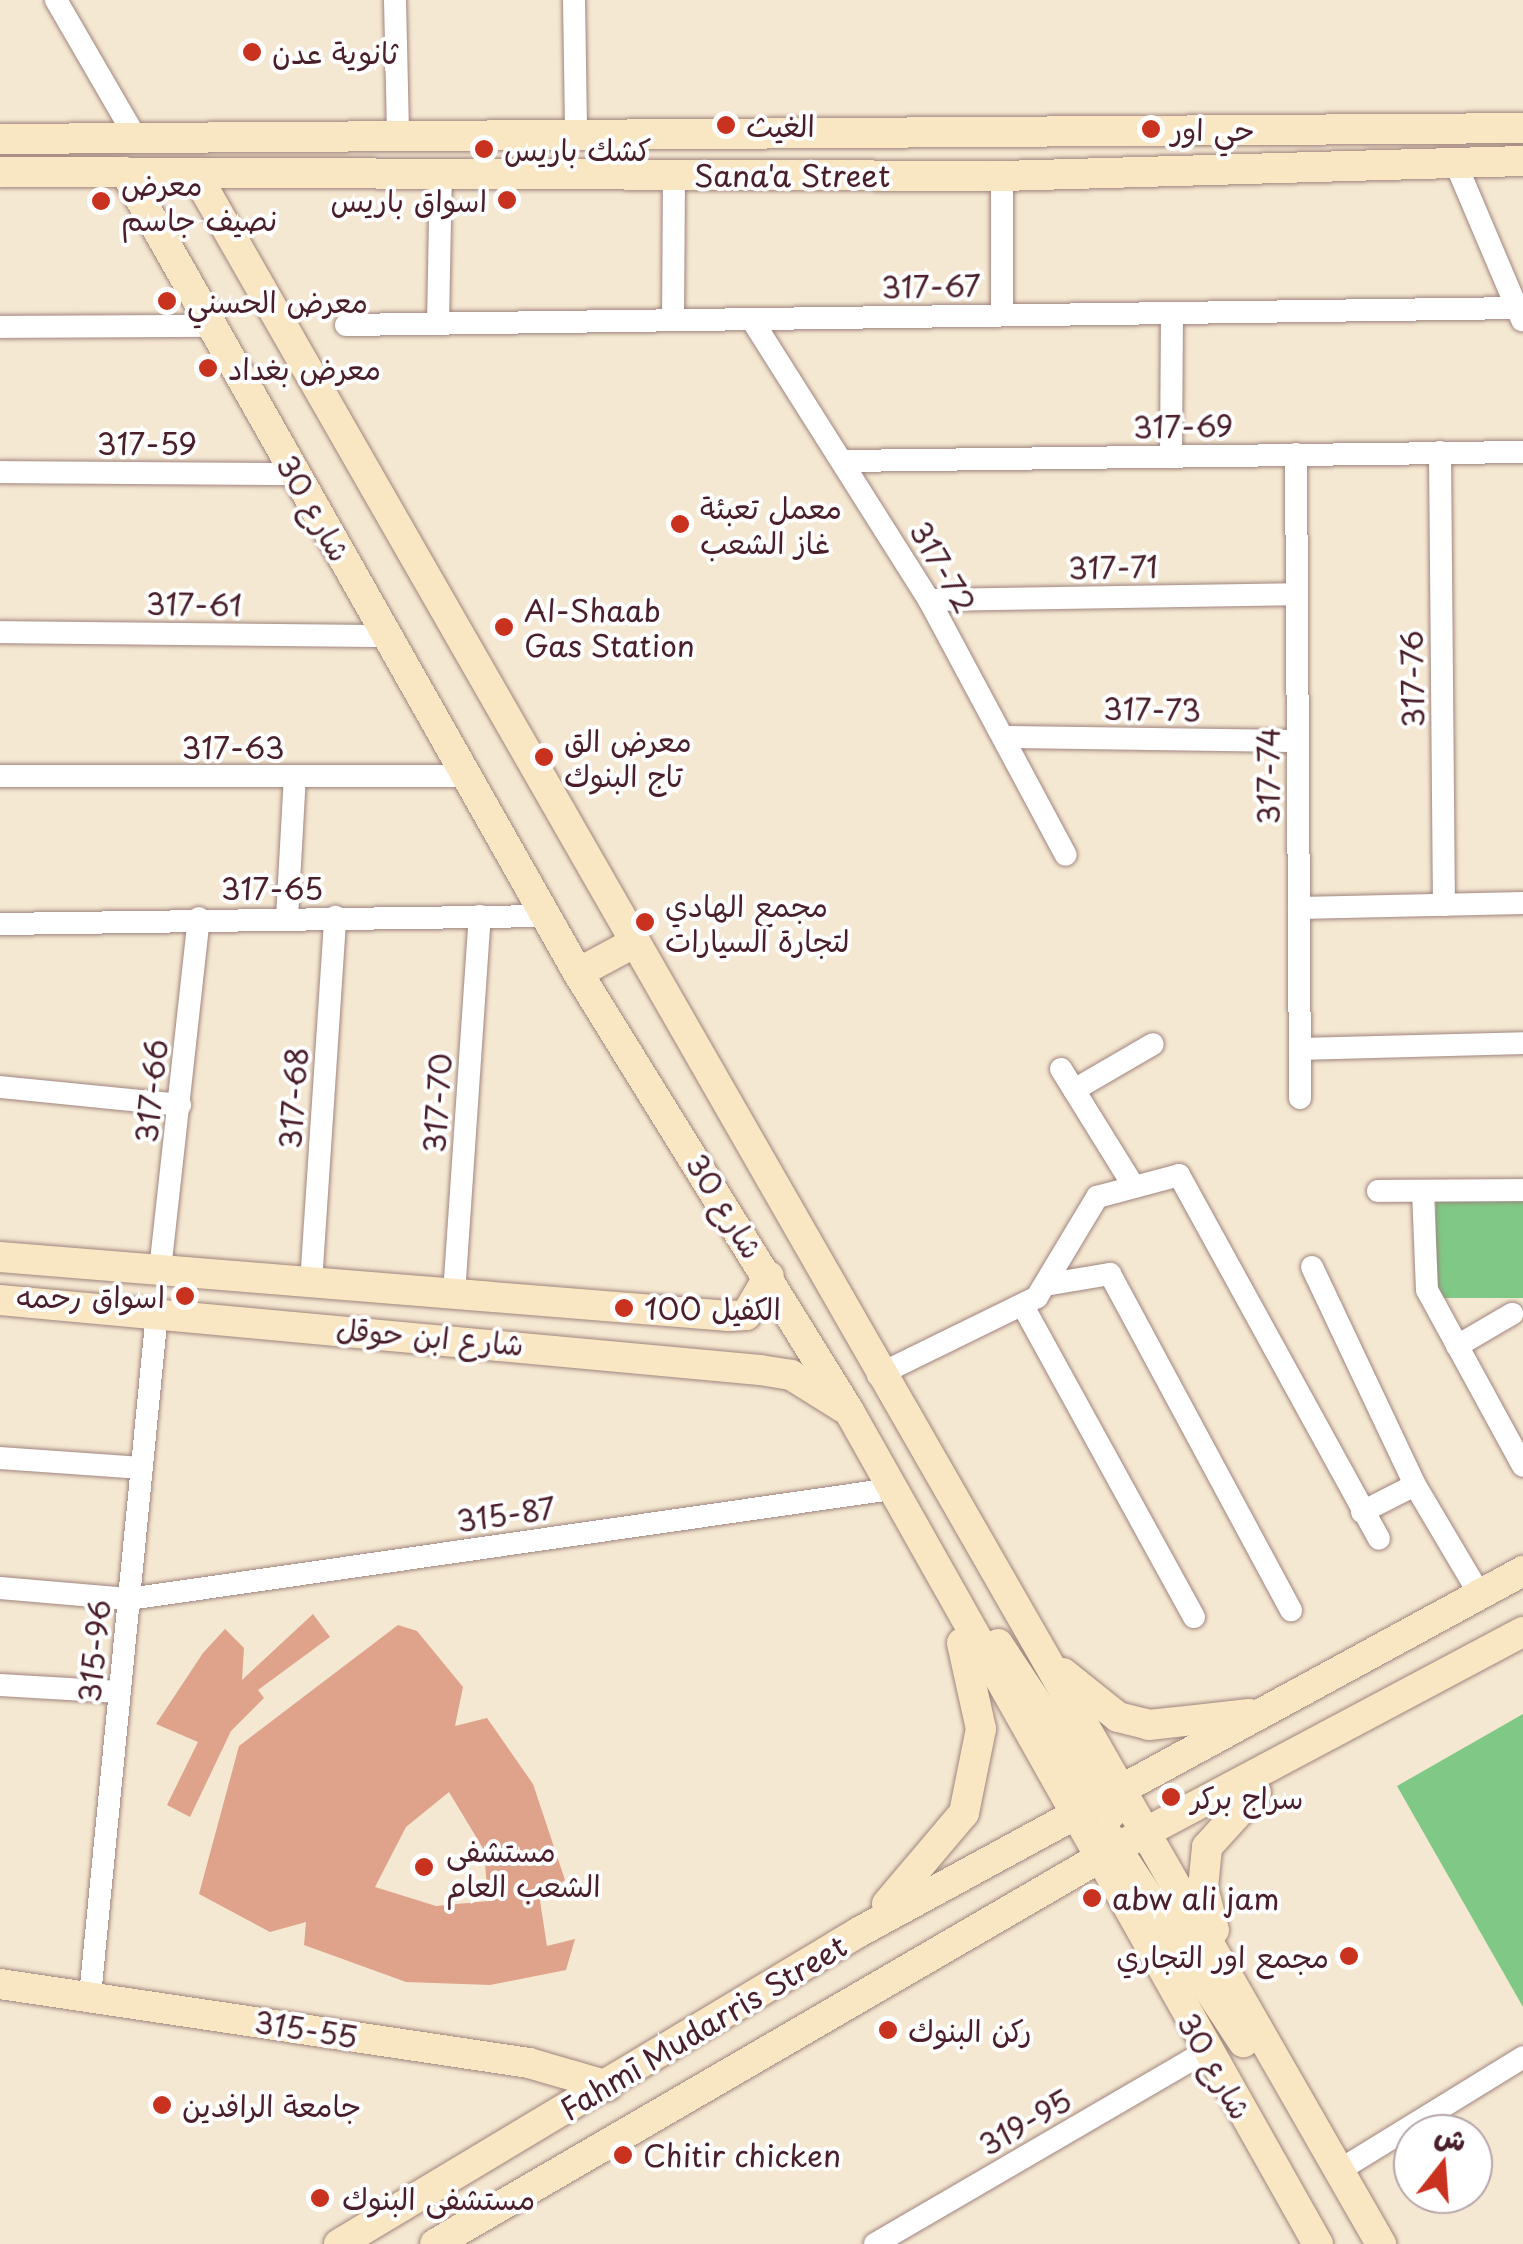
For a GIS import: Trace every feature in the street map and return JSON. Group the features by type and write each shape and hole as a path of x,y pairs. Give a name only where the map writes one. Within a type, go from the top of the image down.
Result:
{"street":[{"path":"56,0 136,138"},
{"path":"395,0 398,136"},
{"path":"574,0 576,131"},
{"name":"Sana'a Street","path":"0,139 576,131 1523,128"},
{"path":"875,175 876,129"},
{"name":"Sana'a Street","path":"0,172 1002,176 1523,161"},
{"path":"1455,162 1520,314"},
{"name":"شارع 30","path":"125,172 578,973 769,1276 849,1411 945,1588 1095,1801 1121,1847 1205,2052 1306,2240"},
{"name":"شارع 30","path":"194,173 630,945 1021,1624 1095,1801 1121,1847 1225,1972 1381,2244"},
{"path":"438,324 440,174"},
{"path":"673,320 674,175"},
{"path":"1002,176 1002,315"},
{"path":"1171,456 1172,313"},
{"name":"317-67","path":"346,325 1172,313 1520,314"},
{"name":"317-72","path":"752,320 929,600 1066,855"},
{"path":"0,326 210,326"},
{"name":"317-76","path":"1440,452 1444,905"},
{"name":"317-69","path":"844,460 1523,452"},
{"name":"317-74","path":"1296,454 1300,1098"},
{"name":"317-59","path":"0,472 294,474"},
{"name":"317-71","path":"929,600 1298,594"},
{"name":"317-61","path":"0,632 387,636"},
{"name":"317-73","path":"1005,737 1298,741"},
{"name":"317-63","path":"0,776 466,776"},
{"path":"287,918 295,776"},
{"path":"1299,908 1523,903"},
{"name":"317-70","path":"454,1294 480,916"},
{"name":"317-65","path":"0,924 199,918 545,916"},
{"name":"317-68","path":"311,1282 335,917"},
{"name":"317-66","path":"160,1270 199,918"},
{"path":"578,973 630,945"},
{"path":"1074,1090 1153,1044"},
{"path":"1300,1049 1523,1044"},
{"path":"1061,1069 1133,1186"},
{"path":"0,1087 180,1104"},
{"path":"878,1375 1023,1306 1050,1284 1080,1212 1133,1186 1171,1173 1192,1188 1379,1539"},
{"path":"1378,1192 1523,1190"},
{"path":"1423,1191 1421,1272 1523,1466"},
{"name":"شارع ابن حوقل","path":"0,1257 730,1316 746,1316 769,1276"},
{"path":"1312,1267 1415,1485 1480,1595"},
{"path":"1050,1284 1110,1274 1291,1610"},
{"name":"شارع ابن حوقل","path":"0,1300 760,1370 791,1375 849,1411"},
{"path":"1023,1306 1194,1617"},
{"name":"315-96","path":"90,1996 158,1312"},
{"path":"1457,1346 1512,1314"},
{"path":"0,1458 142,1468"},
{"path":"1362,1512 1415,1485"},
{"name":"315-87","path":"0,1588 129,1599 891,1489"},
{"path":"913,1529 969,1597 1095,1801"},
{"name":"Fahmī Mudarris Street","path":"339,2244 859,1932 1095,1801 1276,1710 1523,1571"},
{"path":"859,1932 964,1814 976,1769 981,1728 945,1588"},
{"path":"1021,1624 1081,1694 1118,1717 1182,1725 1276,1710"},
{"name":"Fahmī Mudarris Street","path":"435,2244 1121,1847 1298,1759 1523,1632"},
{"path":"0,1685 120,1692"},
{"path":"1225,1972 1203,1888 1207,1847 1227,1816 1298,1759"},
{"path":"1121,1847 1252,2057 1333,2161 1523,2057"},
{"name":"315-55","path":"0,1984 528,2063 608,2086"},
{"name":"319-95","path":"874,2244 1205,2052"}],"green space":[{"path":"1436,1201 1523,1201 1523,1298 1436,1298"},
{"path":"1523,1714 1523,2007 1397,1786"}],"building":[{"path":"313,1614 330,1637 258,1690 264,1698 231,1731 190,1817 167,1805 198,1742 156,1724 203,1653 225,1629 244,1648 242,1680"},
{"path":"398,1625 417,1631 463,1687 455,1726 487,1718 533,1784 565,1880 540,1901 547,1946 575,1939 566,1970 490,1985 406,1982 304,1945 306,1922 270,1932 199,1894 239,1746","holes":["449,1792 484,1850 488,1901 436,1906 375,1887 406,1827"]}],"place":[{"name":"ثانوية عدن","path":"252,52"},
{"name":"الغيث","path":"726,125"},
{"name":"حي اور","path":"1151,129"},
{"name":"كشك باريس","path":"484,149"},
{"name":"اسواق باريس","path":"507,200"},
{"name":"معرض نصيف جاسم","path":"101,201"},
{"name":"معرض الحسني","path":"167,301"},
{"name":"معرض بغداد","path":"208,368"},
{"name":"معمل تعبئة غاز الشعب","path":"680,524"},
{"name":"Al-Shaab Gas Station","path":"504,627"},
{"name":"معرض الق تاج البنوك","path":"544,757"},
{"name":"مجمع الهادي لتجارة السيارات","path":"645,922"},
{"name":"اسواق رحمه","path":"185,1296"},
{"name":"الكفيل 100","path":"624,1308"},
{"name":"سراج بركر","path":"1171,1797"},
{"name":"مستشفى الشعب العام","path":"424,1867"},
{"name":"abw ali jam","path":"1092,1898"},
{"name":"مجمع اور التجاري","path":"1349,1956"},
{"name":"ركن البنوك","path":"888,2030"},
{"name":"جامعة الرافدين","path":"162,2105"},
{"name":"Chitir chicken","path":"623,2155"},
{"name":"مستشفى البنوك","path":"320,2198"}]}
